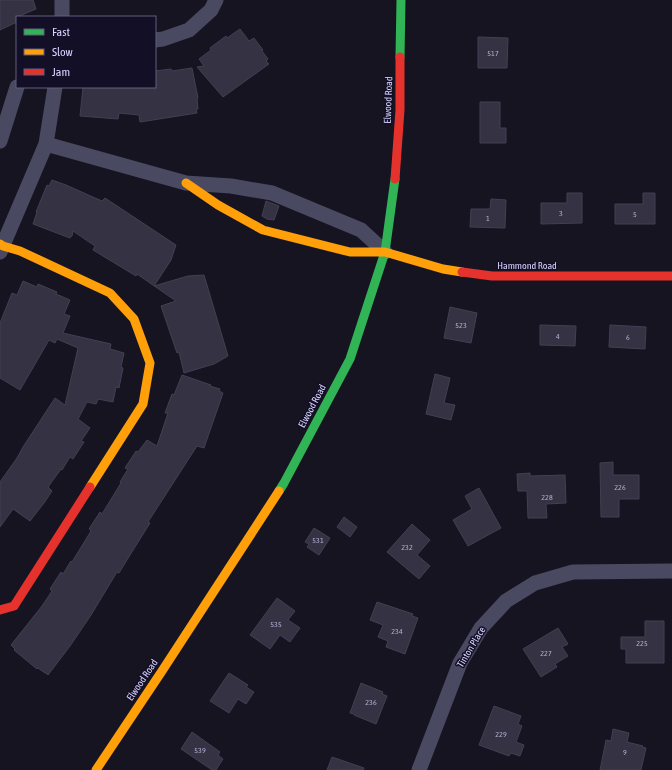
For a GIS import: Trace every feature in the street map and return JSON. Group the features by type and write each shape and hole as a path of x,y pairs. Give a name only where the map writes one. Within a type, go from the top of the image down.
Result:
{"street":[{"path":"62,0 62,16"},
{"path":"156,40 189,30 211,10 216,0"},
{"name":"Elwood Road","path":"96,770 284,482 350,358 385,252 395,178 400,110 400,0"},
{"path":"0,141 17,88"},
{"path":"0,610 14,606 144,404 150,363 134,318 110,293 20,251 1,247 46,144 55,88"},
{"path":"46,144 186,183 231,186 272,193 361,230 385,252"},
{"name":"Hammond Road","path":"186,183 218,205 263,230 350,252 385,252 443,269 492,276 672,276"},
{"name":"Tinton Place","path":"419,770 460,663 481,628 506,601 535,583 573,572 672,571"}],"building":[{"path":"0,0 33,0 36,9 16,16 16,22 0,30"},
{"path":"240,29 249,41 254,38 263,50 262,51 268,59 266,61 269,64 223,97 197,67 204,66 199,59 211,50 210,48 226,36 227,38"},
{"path":"478,37 508,38 507,68 478,68"},
{"path":"192,68 198,98 198,109 196,109 197,113 140,122 139,115 119,113 118,119 80,116 83,88 156,88 156,71 171,69 172,71"},
{"path":"480,102 500,102 500,128 506,128 506,143 480,143"},
{"path":"52,180 102,201 105,198 176,245 171,260 154,286 137,274 136,276 93,250 95,246 73,231 70,238 33,224 36,212 47,185 49,186"},
{"path":"567,193 582,193 582,223 541,224 541,203 567,203"},
{"path":"643,193 655,193 655,224 615,224 615,204 643,204"},
{"path":"491,199 506,200 505,228 470,227 471,209 490,209"},
{"path":"266,201 279,206 274,220 267,219 262,216"},
{"path":"204,275 228,356 214,364 184,373 179,352 177,353 161,306 176,301 154,286 188,276"},
{"path":"23,281 37,287 38,284 57,292 56,294 70,300 64,314 70,316 63,333 111,344 110,349 124,353 121,367 123,368 119,388 116,387 113,402 98,399 96,404 87,402 78,419 90,428 81,441 84,442 73,459 70,457 62,470 61,469 48,487 52,491 44,503 30,521 13,509 0,527 0,482 55,398 65,405 78,348 57,339 55,343 49,340 20,390 0,378 0,323 12,293 17,295"},
{"path":"450,307 477,313 471,343 444,338"},
{"path":"540,325 576,326 575,346 540,345"},
{"path":"610,325 646,327 645,349 609,347"},
{"path":"435,374 450,378 444,403 455,405 451,420 426,414"},
{"path":"182,375 211,385 210,386 220,389 219,391 223,393 204,448 197,446 148,522 150,523 119,573 117,572 91,615 48,675 38,668 37,669 14,650 15,649 11,645 42,606 52,591 50,589 61,572 63,574 71,561 72,562 91,531 89,529 100,512 102,514 121,483 120,482 128,469 125,468 136,451 138,452 147,440 157,446 168,413 165,413 172,394 174,395"},
{"path":"613,462 613,475 639,475 639,499 619,499 619,517 601,517 600,463"},
{"path":"530,473 530,476 565,475 566,503 546,504 547,518 528,518 527,491 518,491 517,474"},
{"path":"479,488 501,528 468,546 453,520 472,509 465,496"},
{"path":"344,517 357,527 350,537 337,527"},
{"path":"412,524 430,540 417,555 430,566 419,579 387,552"},
{"path":"314,528 330,538 319,555 307,547 309,544 305,542"},
{"path":"277,598 295,611 288,620 300,628 290,642 280,635 270,649 250,635"},
{"path":"377,602 413,614 412,616 418,618 405,654 386,647 388,641 378,637 383,625 370,620"},
{"path":"645,621 664,621 664,663 626,663 626,649 621,649 621,637 645,637"},
{"path":"558,628 568,644 562,647 568,656 555,664 557,667 541,677 523,649"},
{"path":"229,673 248,685 246,687 254,692 246,704 238,699 229,713 210,701"},
{"path":"361,683 383,692 382,694 387,696 376,724 350,713"},
{"path":"494,706 521,716 518,724 522,726 516,742 524,745 520,756 511,753 509,756 479,745"},
{"path":"613,729 629,733 627,742 646,748 641,770 600,770 606,740 611,741"},
{"path":"192,732 220,752 218,755 223,759 216,770 212,770 181,749"},
{"path":"332,757 364,768 363,770 327,770"}],"traffic: fast":[{"path":"400,57 401,0"},
{"path":"279,491 350,359 385,252 395,179"}],"traffic: slow":[{"path":"186,183 218,205 263,230 350,252 385,252 443,269 462,272"},
{"path":"0,244 20,251 110,293 134,319 150,363 143,404 90,487"},
{"path":"96,770 279,491"}],"traffic: jam":[{"path":"395,179 400,110 400,57"},
{"path":"462,272 492,276 672,276"},
{"path":"0,610 14,606 90,487"}]}
